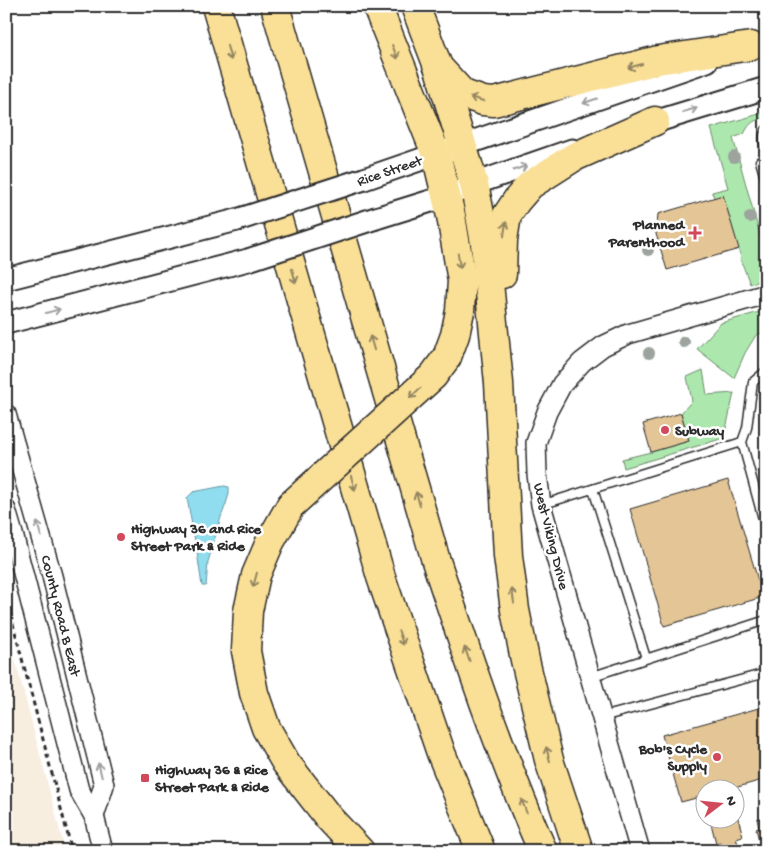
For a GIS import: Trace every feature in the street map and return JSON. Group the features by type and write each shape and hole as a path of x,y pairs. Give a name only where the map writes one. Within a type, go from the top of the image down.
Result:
{"highway":[{"path":"216,6 381,578 441,753 482,851"},
{"path":"275,6 436,561 499,742 530,824 543,851"},
{"path":"360,851 329,818 286,763 266,728 254,693 246,651 248,610 256,574 270,542 291,505 432,376 447,357 455,335 460,311 462,281 451,216 436,154 377,6"},
{"path":"415,6 439,69 474,184 485,243 499,382 508,556 515,610 549,760 579,851"},
{"path":"439,69 463,94 483,101 494,102 658,60 759,44"},
{"path":"499,382 503,240 507,215 530,185 574,157 655,121"}],"main road":[{"name":"Rice Street","path":"6,279 237,220 462,146 759,44"},
{"path":"6,323 248,260 446,196 474,184 655,121 766,88"}],"street":[{"name":"West Viking Drive","path":"640,851 541,505 536,443 547,412 562,384 582,362 603,346 628,334 766,294"},
{"name":"County Road B East","path":"6,414 52,576 104,785 94,816"},
{"name":"County Road B East","path":"6,510 10,535 79,790 94,816 103,851"}],"lane":[{"path":"766,130 764,131 763,140 766,150"},
{"path":"760,160 766,181"},
{"path":"766,371 753,382 747,428 742,442 766,530"},
{"path":"541,505 742,442"},
{"path":"593,489 646,658"},
{"path":"590,677 766,620"},
{"path":"602,717 766,673"},
{"path":"761,851 766,849"}],"path":[{"path":"6,597 72,851"}],"shaded area":[{"path":"6,624 63,842 66,851 6,851"}],"green space":[{"path":"766,112 766,117 752,122 744,134 733,138 766,257 766,279 750,284 740,258 723,195 714,198 712,194 712,192 728,188 711,128"},
{"path":"766,310 766,332 756,335 745,353 734,378 697,349 721,323"},
{"path":"703,370 707,395 734,393 724,438 624,468 622,459 689,441 681,413 692,401 687,377"}],"water":[{"path":"224,486 229,487 229,494 208,562 206,586 202,586 187,498 193,492"}],"building":[{"name":"Planned Parenthood","path":"723,195 739,249 667,270 656,234 658,214"},
{"path":"681,413 689,441 651,452 643,424"},
{"path":"728,480 763,597 664,626 630,509"},
{"name":"Bob's Cycle Supply","path":"766,706 766,779 744,785 744,780 694,780 694,799 681,802 662,735"},
{"path":"766,816 766,843 760,844 756,829 759,828 757,819"},
{"path":"713,830 741,830 743,836 736,838 738,844 722,849 720,842 716,843"}],"place":[{"name":"Planned Parenthood","path":"695,233"},
{"name":"Subway","path":"665,430"},
{"name":"Highway 36 and Rice Street Park & Ride","path":"121,537"},
{"name":"Bob's Cycle Supply","path":"717,757"},
{"name":"Highway 36 & Rice Street Park & Ride","path":"145,778"}]}
